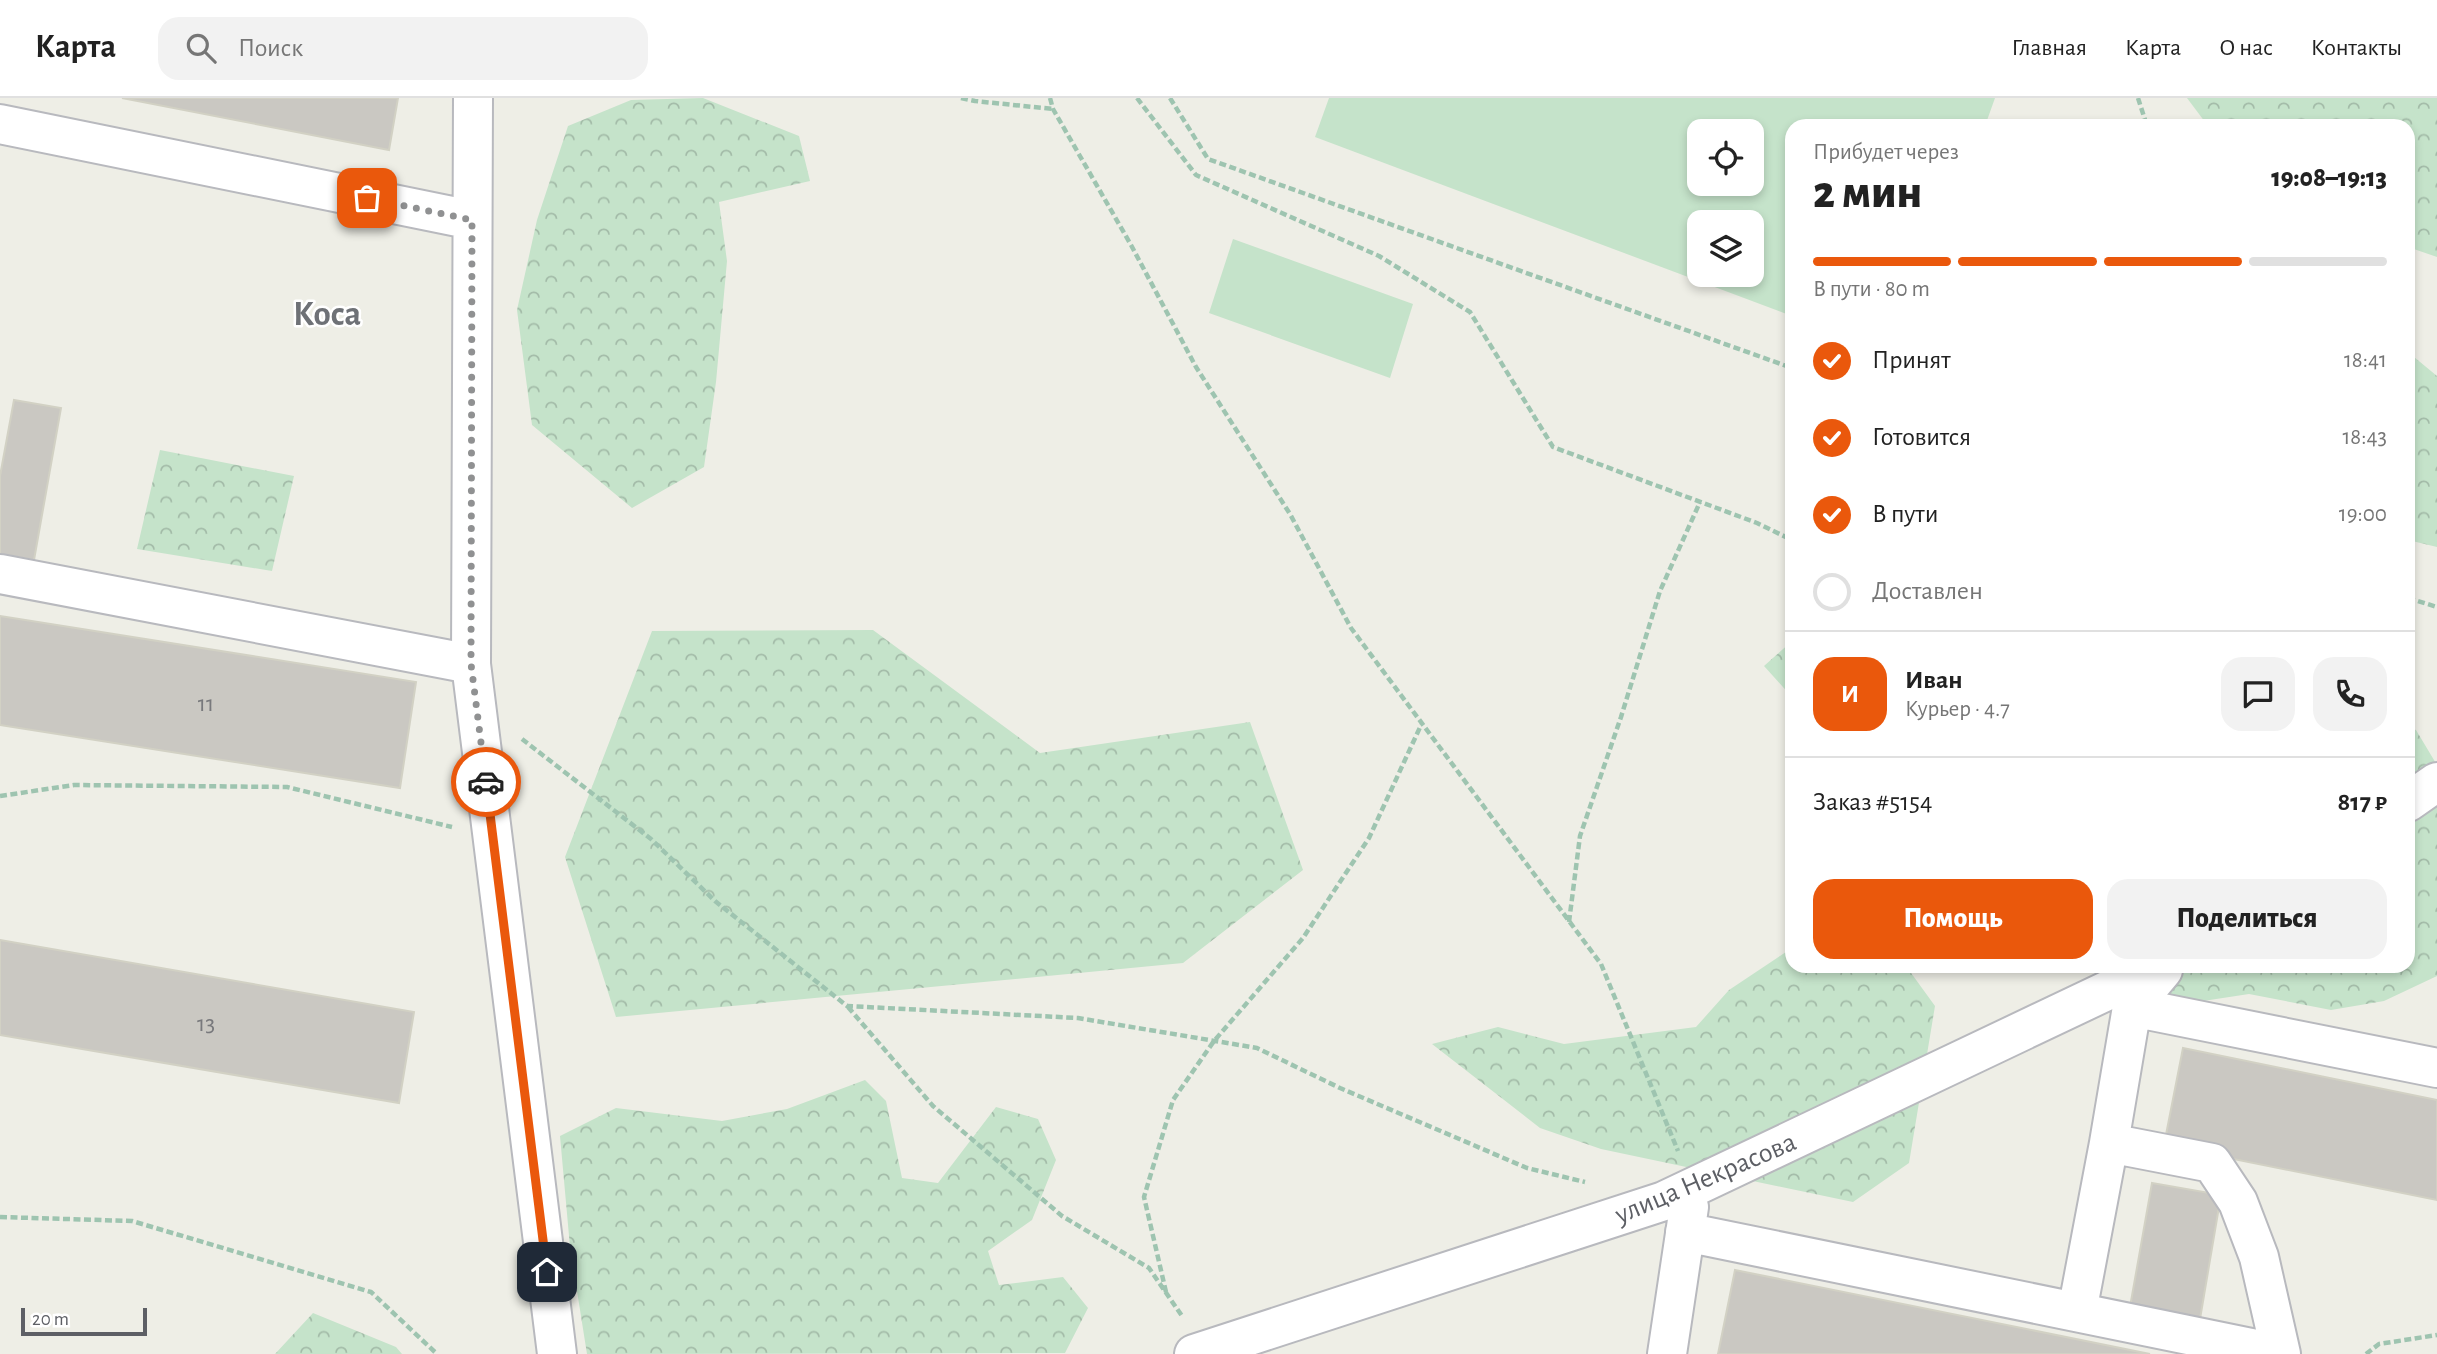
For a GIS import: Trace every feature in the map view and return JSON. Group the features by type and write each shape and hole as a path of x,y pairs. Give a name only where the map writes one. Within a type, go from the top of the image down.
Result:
{"street":[{"path":"473,98 471,664 557,1354"},
{"path":"0,124 472,220"},
{"path":"0,574 471,664"},
{"path":"2415,797 2437,782"},
{"name":"улица Некрасова","path":"1200,1352 1664,1202 2144,973"},
{"path":"2077,1312 2132,1007 2161,973"},
{"path":"2132,1007 2437,1068"},
{"path":"1685,1232 2281,1354 2259,1258 2238,1202 2212,1163 2109,1143"},
{"path":"1667,1354 1692,1188"}],"path":[{"path":"961,98 975,102 1053,108"},
{"path":"1050,98 1053,108 1196,367 1290,514 1351,628 1601,964 1692,1188"},
{"path":"1137,98 1196,175 1379,256 1470,312 1553,447 1757,523 1785,537"},
{"path":"1170,98 1208,159 1785,365"},
{"path":"2138,98 2145,119"},
{"path":"1569,923 1580,836 1660,592 1700,502"},
{"path":"2415,600 2437,607"},
{"path":"1166,1292 1144,1197 1173,1100 1214,1041 1303,938 1369,838 1422,723"},
{"path":"517,736 651,839 715,901 847,1006 933,1105 1062,1216 1149,1268 1200,1352"},
{"path":"0,796 74,785 288,786 493,837"},
{"path":"847,1006 1078,1018 1257,1048 1340,1088 1527,1168 1589,1183"},
{"path":"0,1217 132,1221 371,1292 437,1354"},
{"path":"2366,1354 2379,1344 2437,1335"}],"green space":[{"path":"703,98 799,136 810,181 719,202 727,261 716,382 704,467 632,508 532,425 517,310 537,220 568,126 631,100"},
{"path":"1329,98 1995,98 1988,119 1785,119 1785,313 1715,287 1764,287 1764,210 1687,210 1687,277 1315,137"},
{"path":"2187,98 2437,98 2437,257 2415,249 2415,119 2203,119"},
{"path":"1233,239 1413,304 1390,378 1209,313"},
{"path":"2415,358 2437,376 2437,547 2415,542"},
{"path":"160,450 294,476 272,571 137,549"},
{"path":"873,630 1040,753 1250,722 1303,870 1183,963 616,1017 565,857 652,631"},
{"path":"1785,647 1785,689 1764,666"},
{"path":"2416,730 2437,765 2437,976 2384,1001 2331,1010 2249,994 2177,1005 2150,973 2415,973"},
{"path":"1785,953 1785,973 1911,973 1935,1006 1909,1163 1853,1202 1601,1149 1540,1128 1432,1044 1498,1027 1564,1044 1696,1027 1729,990"},
{"path":"865,1080 886,1101 902,1178 938,1183 996,1107 1038,1119 1056,1160 1032,1220 988,1251 999,1285 1063,1277 1088,1308 1065,1353 587,1354 570,1247 560,1136 616,1108 722,1121 787,1109"},
{"path":"313,1313 396,1347 402,1354 275,1354"}],"building":[{"path":"122,98 398,98 389,150"},
{"path":"14,400 61,408 34,560 0,554 0,476"},
{"path":"0,616 416,682 400,788 0,725"},
{"path":"0,940 414,1012 399,1103 0,1035"},
{"path":"2183,1048 2437,1100 2437,1200 2164,1145"},
{"path":"2152,1183 2221,1195 2200,1319 2130,1307"},
{"path":"1735,1270 2150,1354 1718,1354"}],"way so far":[{"path":"367,198 472,220 471,664 486,782"}],"district":[{"name":"Коса","path":"327,313"}],"route":[{"path":"486,782 547,1272"}]}
